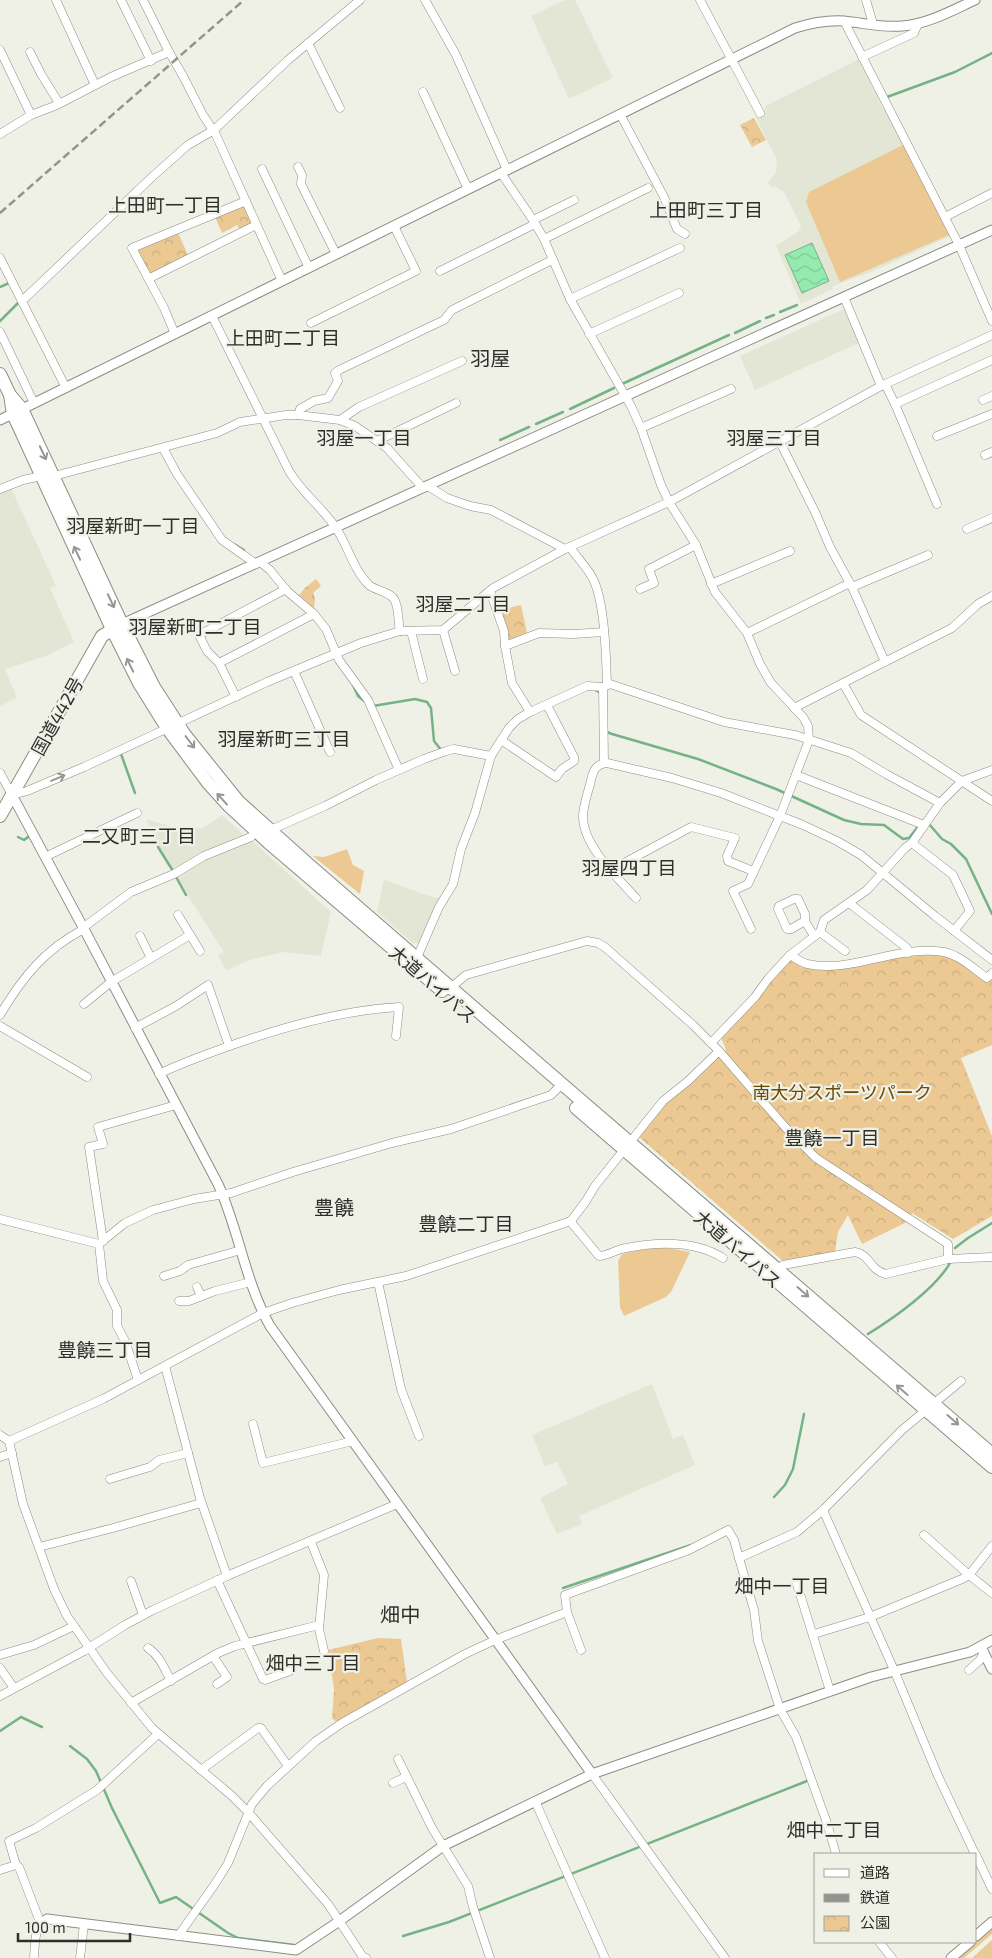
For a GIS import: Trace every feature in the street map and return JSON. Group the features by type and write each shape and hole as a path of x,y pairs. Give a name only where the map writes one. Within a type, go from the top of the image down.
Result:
{"highway":[{"name":"大道バイパス","path":"0,374 10,395 8,415 48,476 117,627 139,684 258,827 929,1406 992,1454"},
{"name":"国道442号","path":"0,816 102,636 117,627"},
{"name":"大道バイパス","path":"628,1147 778,1271 929,1406 992,1467"}],"street":[{"path":"56,0 95,85"},
{"path":"143,0 203,115 214,130 282,281"},
{"path":"22,301 152,177 188,145 214,130 308,43 360,0"},
{"path":"425,0 456,55 504,172 544,239 570,299 626,396 642,428 661,485 669,502 696,545 711,584 747,633 765,675 808,726 809,740 780,816 748,884 733,892 750,929"},
{"path":"700,0 730,60 760,113"},
{"path":"866,0 873,24"},
{"path":"8,415 795,28 818,23 844,21 892,27 918,24 944,15 975,0"},
{"path":"122,1 151,61"},
{"path":"844,21 959,245 992,321"},
{"path":"862,57 914,33 918,24"},
{"path":"308,43 340,108"},
{"path":"0,50 31,115"},
{"path":"30,52 59,103"},
{"path":"0,134 31,115 169,52"},
{"path":"423,92 468,190"},
{"path":"620,114 664,197 677,229 685,234"},
{"path":"298,167 302,175 301,184 336,254"},
{"path":"262,168 309,268"},
{"path":"544,239 648,188"},
{"path":"945,218 992,193"},
{"path":"440,271 574,200"},
{"path":"175,334 150,278 132,248 246,202"},
{"path":"150,278 256,225"},
{"path":"311,323 416,271 394,226"},
{"path":"117,627 992,230"},
{"path":"570,299 680,248"},
{"path":"0,258 66,388"},
{"path":"298,415 300,409 307,404 328,398 338,381 335,372 444,320 452,310 552,260"},
{"path":"589,334 679,293"},
{"path":"844,297 883,385 895,404 937,504"},
{"path":"212,316 295,481 336,528 357,569 370,585 392,596 396,601 400,631"},
{"path":"0,332 34,403"},
{"path":"12,795 27,791 84,767 336,653 400,631 443,630 490,591 518,574 568,548 669,502 779,440 883,385 992,334"},
{"path":"895,404 992,360"},
{"path":"340,420 359,407 462,361"},
{"path":"642,428 731,389"},
{"path":"983,400 992,396"},
{"path":"377,441 456,403"},
{"path":"937,436 992,414"},
{"path":"0,489 23,480 48,476 164,448 185,440 217,433 240,422 298,415 340,420 355,426 398,458 425,487 447,498 470,506 491,510 568,548 593,578 597,587 604,632 604,763"},
{"path":"779,440 816,514 830,547 851,585 885,662"},
{"path":"164,448 177,474 222,540 270,570 286,589 314,614 326,629 336,653 347,672 368,700 399,770"},
{"path":"967,529 992,518"},
{"path":"640,589 654,583 649,569 696,545"},
{"path":"711,584 790,551"},
{"path":"747,633 851,585 928,555"},
{"path":"236,697 220,663 207,651 199,635 286,589"},
{"path":"490,591 504,631 512,682 530,712"},
{"path":"794,708 952,628 978,604 992,596"},
{"path":"220,663 314,614"},
{"path":"443,630 455,671"},
{"path":"411,631 423,678"},
{"path":"505,646 539,633 574,634 604,632"},
{"path":"294,671 330,752"},
{"path":"843,683 861,715 992,801"},
{"path":"416,963 453,884 461,849 475,813 491,756 518,719 587,686 613,685 724,722 787,734 856,754 886,774 940,803"},
{"path":"501,740 556,777 562,769 574,761 574,757 547,705"},
{"path":"271,838 275,828 424,758 454,749 491,756"},
{"path":"636,898 594,849 583,822 584,809 593,772 599,765 604,763 672,778 720,793 822,833 850,848 992,960"},
{"path":"711,1042 755,997 768,979 790,955 817,934 824,920 866,890 904,848 912,843 940,803 962,781 992,770"},
{"path":"0,773 84,928 223,1194 251,1282 270,1326 725,1958"},
{"path":"796,775 924,825"},
{"path":"45,857 137,813"},
{"path":"0,1015 16,988 33,968 58,946 132,892 174,874 204,856 252,837 258,827"},
{"path":"611,870 690,827 735,838 727,856 728,861 753,871"},
{"path":"912,843 954,875 970,911 954,931"},
{"path":"849,903 908,948 908,953"},
{"path":"178,915 200,952"},
{"path":"806,921 817,934 845,951"},
{"path":"140,936 151,958"},
{"path":"84,1004 112,982 190,936"},
{"path":"448,991 466,975 587,941 606,948 711,1042 785,1127 816,1158 948,1244 948,1259"},
{"path":"790,955 805,964 827,967 908,953 932,951 946,953 961,959 987,978 992,973"},
{"path":"135,1028 176,1006 208,985 228,1046"},
{"path":"159,1074 186,1060 268,1033 336,1014 399,1007 396,1036"},
{"path":"0,1026 87,1077"},
{"path":"9,1441 103,1399 263,1313 309,1298 425,1271 570,1221 579,1212 595,1186 663,1101 688,1081 719,1051"},
{"path":"101,1242 124,1223 145,1212 194,1199 223,1194 392,1143 451,1129 551,1095 559,1088"},
{"path":"138,1380 126,1341 117,1326 117,1310 103,1281 101,1242 89,1148 102,1144 98,1127 176,1105"},
{"path":"0,1219 101,1242"},
{"path":"570,1221 599,1256 619,1250 664,1243 709,1251 723,1258"},
{"path":"164,1276 180,1271 188,1265 240,1250"},
{"path":"778,1271 783,1265 855,1252 862,1253 878,1272 886,1274 948,1259 992,1258"},
{"path":"179,1301 189,1301 251,1282"},
{"path":"378,1282 401,1389 419,1436"},
{"path":"197,1287 201,1296"},
{"path":"165,1366 201,1503 227,1576"},
{"path":"739,1558 797,1532 823,1510 902,1430 961,1381"},
{"path":"253,1424 263,1463 353,1441"},
{"path":"0,1434 9,1441 23,1504 58,1600 74,1626 131,1703 158,1734 248,1812 328,1904 338,1922 363,1957 366,1958"},
{"path":"0,1457 12,1453"},
{"path":"110,1480 150,1467 159,1460 188,1453"},
{"path":"39,1547 201,1503"},
{"path":"0,1696 90,1647 143,1615 217,1580 311,1542 397,1504"},
{"path":"823,1510 894,1670 938,1776 974,1853"},
{"path":"581,1650 567,1612 564,1595 689,1550 728,1530 734,1540 754,1610 758,1641 780,1709 796,1737 836,1853"},
{"path":"924,1534 968,1575 992,1593"},
{"path":"311,1542 324,1575 319,1625 324,1651"},
{"path":"814,1634 870,1617 962,1580 992,1546"},
{"path":"217,1580 262,1679 265,1680 290,1671"},
{"path":"131,1581 143,1615"},
{"path":"796,1581 814,1634 830,1691"},
{"path":"178,1936 228,1863 241,1834 248,1812 267,1786 316,1741 342,1723 456,1658 495,1640 567,1612"},
{"path":"131,1703 213,1656 236,1646 319,1625"},
{"path":"0,1655 34,1645 74,1626"},
{"path":"43,1921 84,1924 296,1950 302,1948 443,1846 592,1774 894,1670 961,1655 987,1646"},
{"path":"987,1646 992,1669"},
{"path":"969,1670 980,1660 987,1646"},
{"path":"148,1648 155,1653 171,1681"},
{"path":"213,1656 227,1677 217,1684"},
{"path":"0,1668 14,1688"},
{"path":"201,1770 258,1728 261,1728 288,1766"},
{"path":"34,1958 43,1921 20,1869 16,1865 9,1841 43,1824 97,1790 158,1734"},
{"path":"398,1759 443,1846 468,1886 472,1907 490,1958"},
{"path":"393,1783 406,1777"},
{"path":"535,1801 605,1958"},
{"path":"977,1859 992,1889"},
{"path":"0,1870 16,1865"},
{"path":"977,1935 992,1922"},
{"path":"80,1958 84,1924"},
{"path":"880,1943 892,1958"},
{"path":"951,1958 969,1943"}],"shaded area":[{"path":"565,0 575,0 613,78 569,99 531,16"},
{"path":"859,59 883,109 895,121 951,236 871,272 838,284 832,287 833,289 801,304 776,246 799,231 801,226 784,192 770,186 768,182 776,172 777,160 755,116 765,110 765,106"},
{"path":"844,309 859,343 755,390 740,356"},
{"path":"11,488 56,586 50,588 74,642 49,655 5,669 17,698 0,706 0,492"},
{"path":"222,815 246,837 175,872 158,846 146,819 170,826 190,829 203,828"},
{"path":"250,839 331,912 321,956 284,952 249,960 226,971 218,955 224,952 176,874 205,857"},
{"path":"384,880 435,898 440,898 420,943 413,943 377,912"},
{"path":"652,1384 673,1439 683,1435 695,1465 579,1516 582,1524 557,1534 540,1498 568,1484 557,1462 545,1466 532,1435"}],"green space":[{"path":"754,118 766,140 752,147 740,125"},
{"path":"905,144 949,235 840,282 806,202 809,192"},
{"path":"244,206 252,224 240,230 237,225 222,233 215,217"},
{"path":"178,233 188,255 150,274 137,249"},
{"path":"316,579 321,586 313,593 315,599 314,608 299,595"},
{"path":"521,605 527,633 507,643 500,610"},
{"path":"347,849 353,865 364,871 360,894 313,856 324,857"},
{"name":"南大分スポーツパーク","path":"932,954 955,960 987,980 992,975 992,1045 961,1058 992,1136 992,1216 953,1239 912,1213 907,1222 862,1244 848,1215 838,1232 835,1252 783,1261 639,1137 665,1103 691,1084 726,1050 721,1037 760,997 774,977 790,960 803,967"},
{"path":"663,1247 690,1252 671,1292 666,1297 624,1316 620,1307 618,1261 622,1254"},
{"path":"378,1638 401,1639 407,1682 339,1721 335,1721 332,1718 334,1689 328,1650"},
{"path":"992,1924 992,1934 964,1958 954,1958 971,1943 977,1943 977,1937"},
{"path":"992,1940 992,1958 972,1958"}],"water":[{"path":"812,243 829,281 802,293 785,255"}],"waterway":[{"path":"887,97 955,72 992,53"},
{"path":"0,287 9,283"},
{"path":"0,321 19,302"},
{"path":"780,312 797,305"},
{"path":"766,318 774,315"},
{"path":"735,333 760,321"},
{"path":"622,384 729,335"},
{"path":"570,409 614,388"},
{"path":"536,424 563,412"},
{"path":"500,440 529,427"},
{"path":"234,544 244,550"},
{"path":"352,683 358,696 368,704"},
{"path":"591,688 602,693"},
{"path":"373,706 415,699 427,702 431,708 434,741 442,751"},
{"path":"606,729 607,732 612,734 698,759 776,789 844,820 861,824 884,825 903,839 909,838 921,826"},
{"path":"121,754 135,793"},
{"path":"929,824 942,839 951,844 966,859 992,914"},
{"path":"18,837 24,840 28,837"},
{"path":"158,847 173,871"},
{"path":"175,875 186,895"},
{"path":"955,1248 992,1223"},
{"path":"868,1334 890,1320 924,1293 935,1283 950,1263"},
{"path":"774,1497 785,1485 793,1469 804,1414"},
{"path":"563,1588 691,1545"},
{"path":"0,1731 21,1717 42,1727"},
{"path":"70,1746 87,1759 96,1771 112,1808 160,1903 176,1897 238,1938 294,1945"},
{"path":"403,1936 449,1922 807,1781"}],"railway":[{"path":"0,213 244,0"}],"district":[{"name":"上田町一丁目","path":"165,204"},
{"name":"上田町三丁目","path":"706,209"},
{"name":"上田町二丁目","path":"283,337"},
{"name":"羽屋","path":"490,358"},
{"name":"羽屋一丁目","path":"364,437"},
{"name":"羽屋三丁目","path":"774,437"},
{"name":"羽屋新町一丁目","path":"133,525"},
{"name":"羽屋二丁目","path":"463,603"},
{"name":"羽屋新町二丁目","path":"195,626"},
{"name":"羽屋新町三丁目","path":"284,738"},
{"name":"二又町三丁目","path":"139,835"},
{"name":"羽屋四丁目","path":"629,867"},
{"name":"豊饒一丁目","path":"832,1137"},
{"name":"豊饒","path":"334,1207"},
{"name":"豊饒二丁目","path":"466,1223"},
{"name":"豊饒三丁目","path":"105,1349"},
{"name":"畑中一丁目","path":"782,1585"},
{"name":"畑中","path":"400,1614"},
{"name":"畑中三丁目","path":"313,1662"},
{"name":"畑中二丁目","path":"834,1829"}]}
